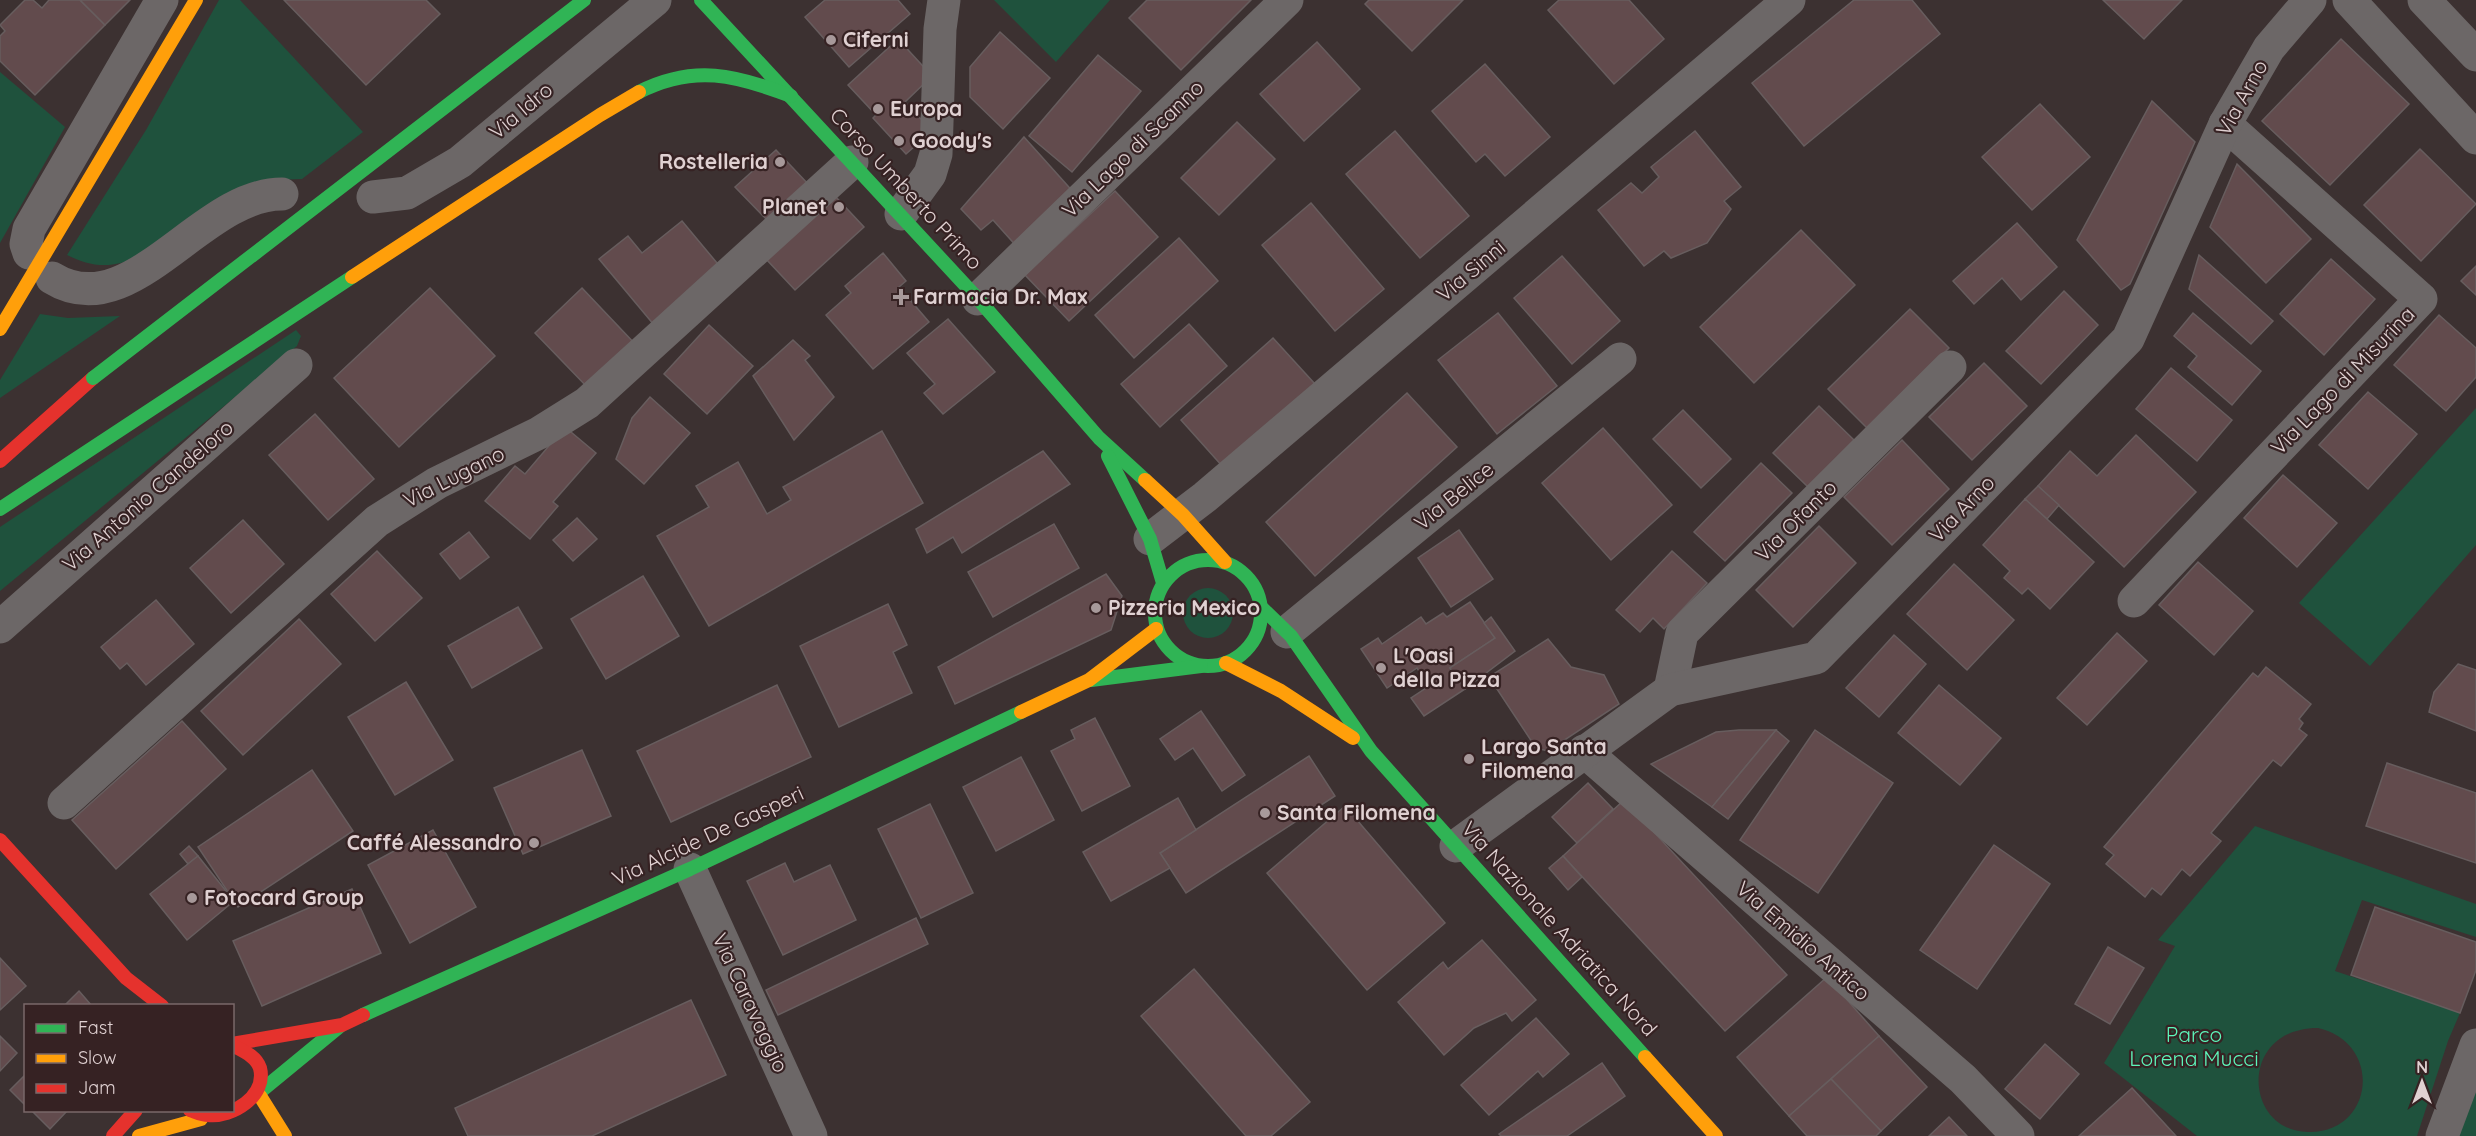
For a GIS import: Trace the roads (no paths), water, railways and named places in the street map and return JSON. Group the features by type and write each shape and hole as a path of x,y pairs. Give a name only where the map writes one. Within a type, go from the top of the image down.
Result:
{"main road":[{"path":"0,329 196,0"},
{"path":"0,461 93,378 584,0"},
{"name":"Corso Umberto Primo","path":"701,0 901,214 1099,438 1183,515 1225,562"},
{"path":"0,509 529,161 629,98 672,79 713,74 757,83 791,96"},
{"path":"39,407 93,378"},
{"name":"Corso Umberto Primo","path":"1099,438 1150,539 1164,583"},
{"path":"1261,607 1260,624 1253,640 1242,654 1226,663 1200,666 1173,654 1156,629 1154,613 1156,597 1175,570 1191,562 1208,560 1225,562 1238,569 1250,580 1261,607 1287,632 1371,751"},
{"name":"Via Alcide De Gasperi","path":"234,1045 342,1025 690,869 1089,680 1156,629"},
{"path":"1226,663 1299,701 1371,751"},
{"name":"Via Alcide De Gasperi","path":"1089,680 1200,666"},
{"name":"Via Nazionale Adriatica Nord","path":"1371,751 1716,1136"},
{"path":"0,840 126,978 161,1004"},
{"path":"126,978 141,1004"},
{"name":"Via Alcide De Gasperi","path":"195,1115 227,1127 246,1116 260,1094 342,1025"},
{"path":"234,1046 244,1051 255,1062 261,1076 260,1094 285,1136"},
{"path":"113,1136 134,1112"},
{"path":"139,1136 195,1115"}],"street":[{"path":"29,253 26,244 29,229 162,0"},
{"name":"Via Idro","path":"373,197 407,193 460,162 655,0"},
{"path":"901,214 930,174 936,154 940,29 944,0"},
{"name":"Via Lago di Scanno","path":"978,299 1287,0"},
{"name":"Via Sinni","path":"1150,539 1183,515 1790,0"},
{"name":"Via Arno","path":"1456,846 1670,690 1816,658 1825,650 2128,339 2225,124 2269,48 2310,0"},
{"path":"2349,0 2476,138"},
{"path":"2424,0 2476,55"},
{"name":"Via Lago di Misurina","path":"2134,601 2421,299 2225,124"},
{"name":"Via Lugano","path":"64,803 358,536 416,495 539,433 587,404 852,162"},
{"path":"52,278 66,287 96,289 121,284 234,207 255,199 282,194"},
{"name":"Via Belice","path":"1287,632 1620,359"},
{"name":"Via Antonio Candeloro","path":"0,627 296,365"},
{"name":"Via Ofanto","path":"1670,690 1682,633 1950,367"},
{"name":"Via Emidio Antico","path":"1584,751 1963,1079 2018,1136"},
{"name":"Via Caravaggio","path":"690,869 812,1136"},
{"path":"2442,1136 2476,1045"}],"place":[{"name":"Ciferni","path":"831,40"},
{"name":"Europa","path":"878,109"},
{"name":"Goody's","path":"899,141"},
{"name":"Rostelleria","path":"780,162"},
{"name":"Planet","path":"839,207"},
{"name":"Farmacia Dr. Max","path":"901,297"},
{"name":"Pizzeria Mexico","path":"1096,608"},
{"name":"L'Oasi della Pizza","path":"1381,668"},
{"name":"Largo Santa Filomena","path":"1469,759"},
{"name":"Santa Filomena","path":"1265,813"},
{"name":"Caffé Alessandro","path":"534,843"},
{"name":"Fotocard Group","path":"192,898"}],"park label":[{"name":"Parco Lorena Mucci","path":"2194,1047"}]}
